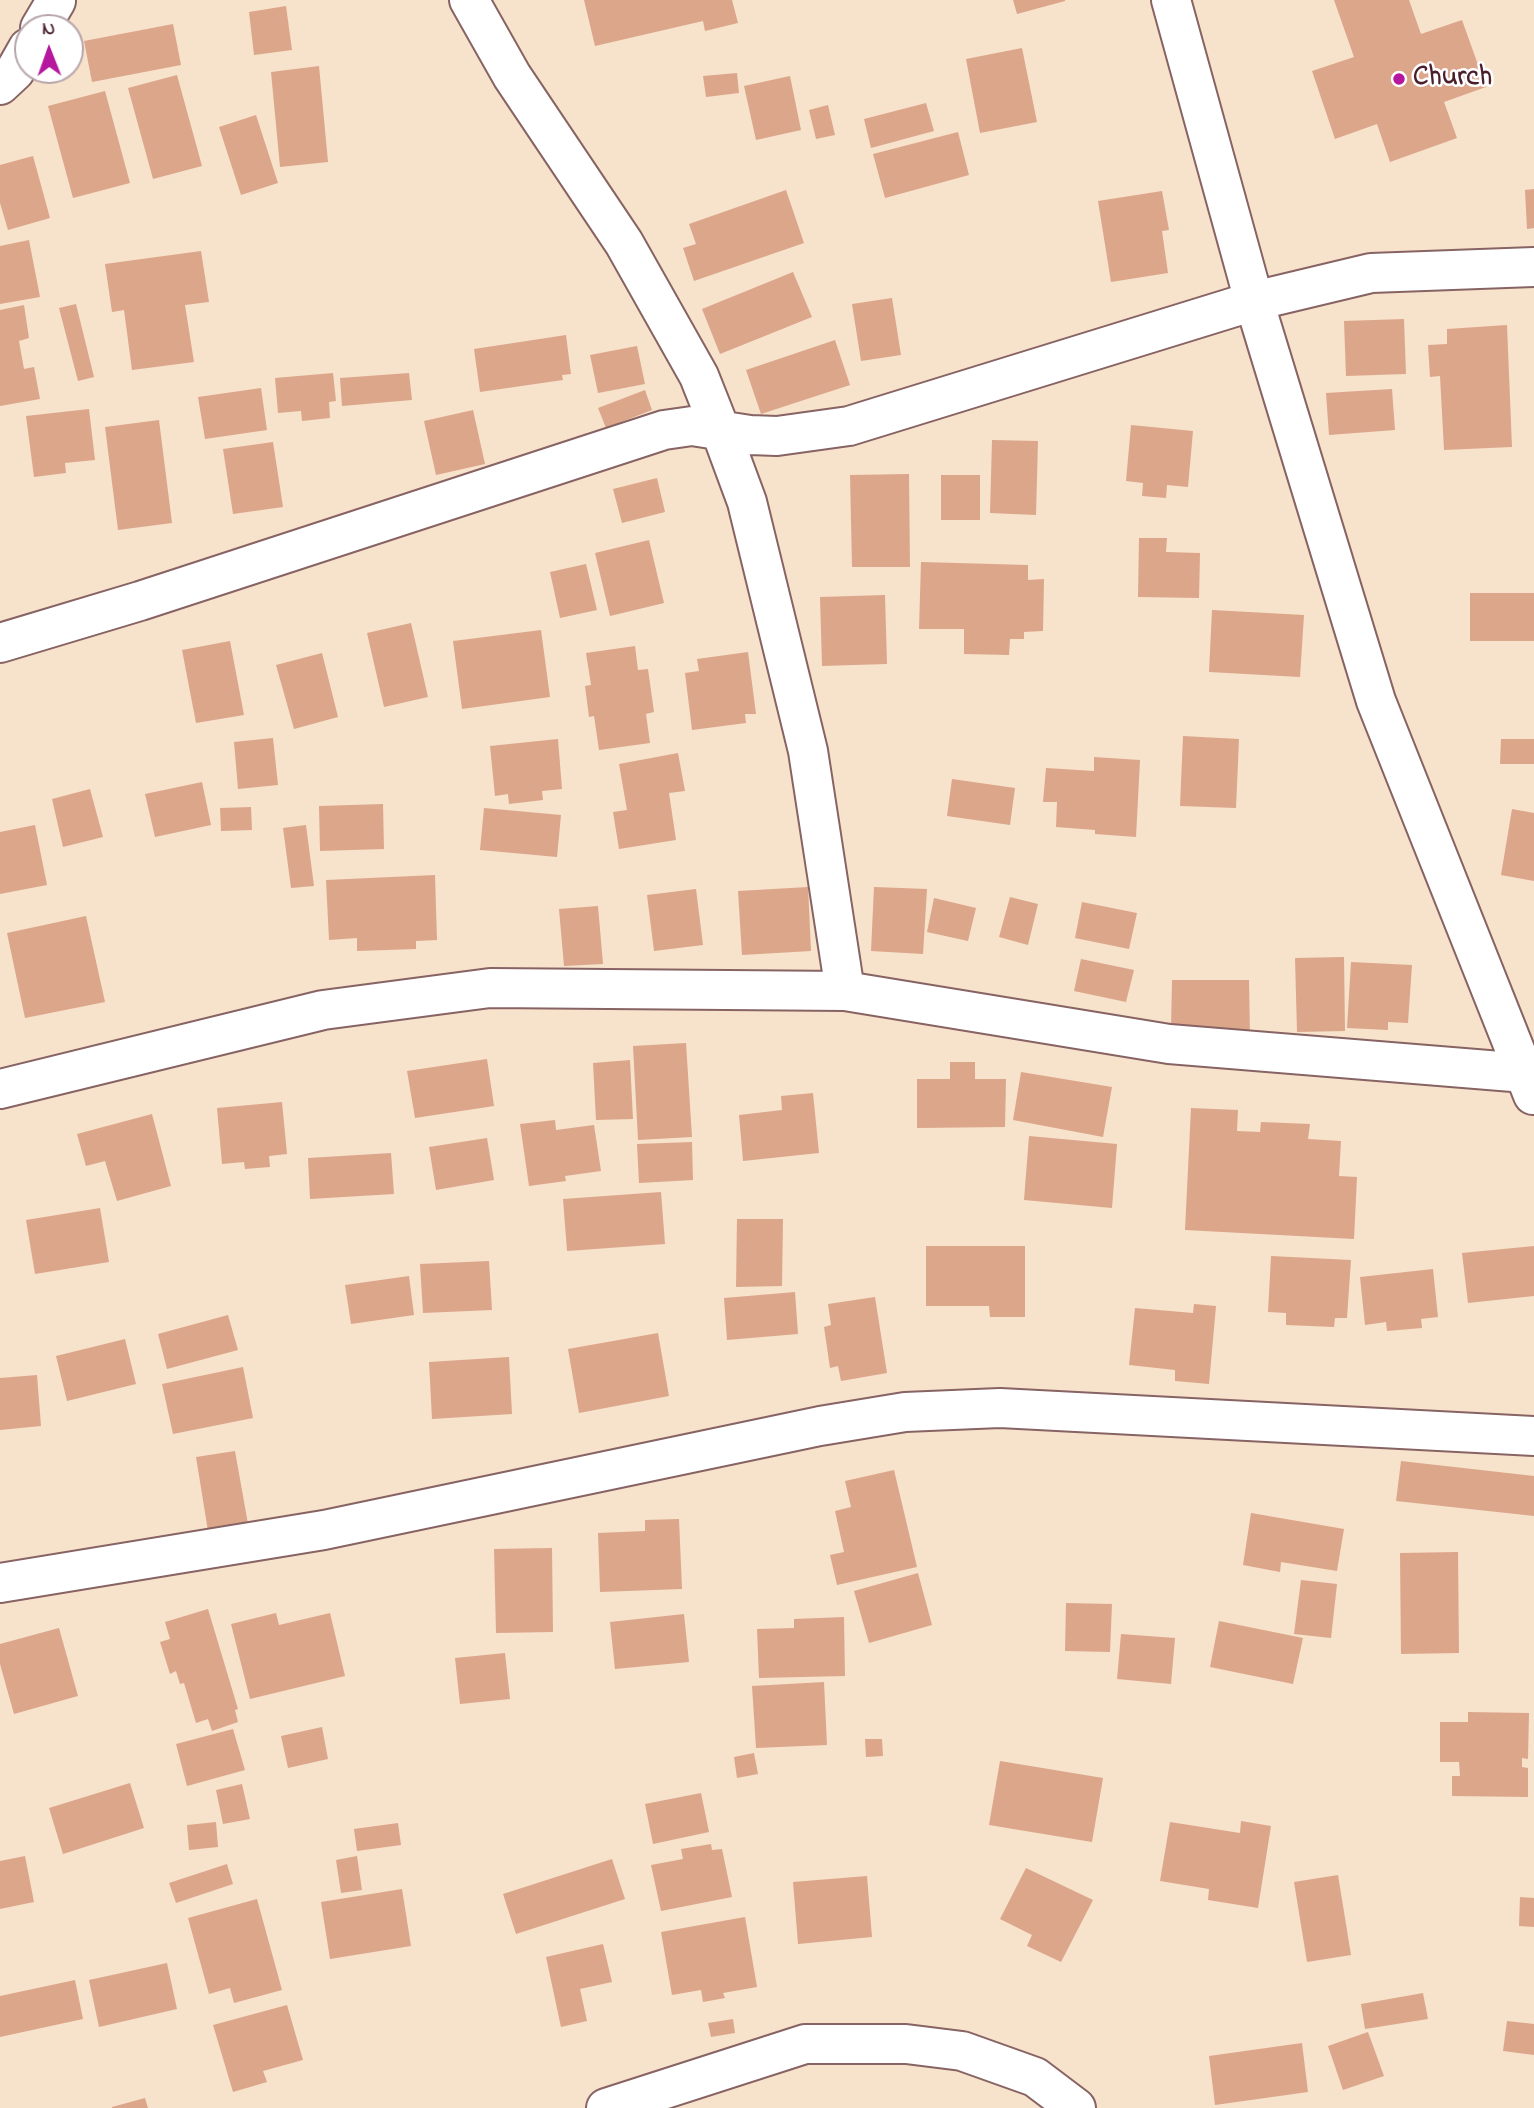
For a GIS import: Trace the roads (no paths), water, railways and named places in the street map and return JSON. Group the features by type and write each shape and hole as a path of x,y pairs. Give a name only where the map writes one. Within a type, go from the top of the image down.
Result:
{"street":[{"path":"469,0 512,76 625,243 699,376 720,429 747,502 808,751 845,991"},
{"path":"0,1089 323,1010 490,988 845,991 1169,1044 1529,1085 1376,701 1254,301 1171,0"},
{"path":"0,85 14,72"},
{"path":"0,643 153,597 664,430 692,426 750,435 777,436 849,426 1254,301 1371,273 1534,267"},
{"path":"0,1583 324,1530 820,1426 905,1412 1000,1408 1534,1436"},
{"path":"606,2108 804,2044 906,2044 962,2051 1035,2077 1076,2108"}],"place":[{"name":"Church","path":"1399,79"}]}
